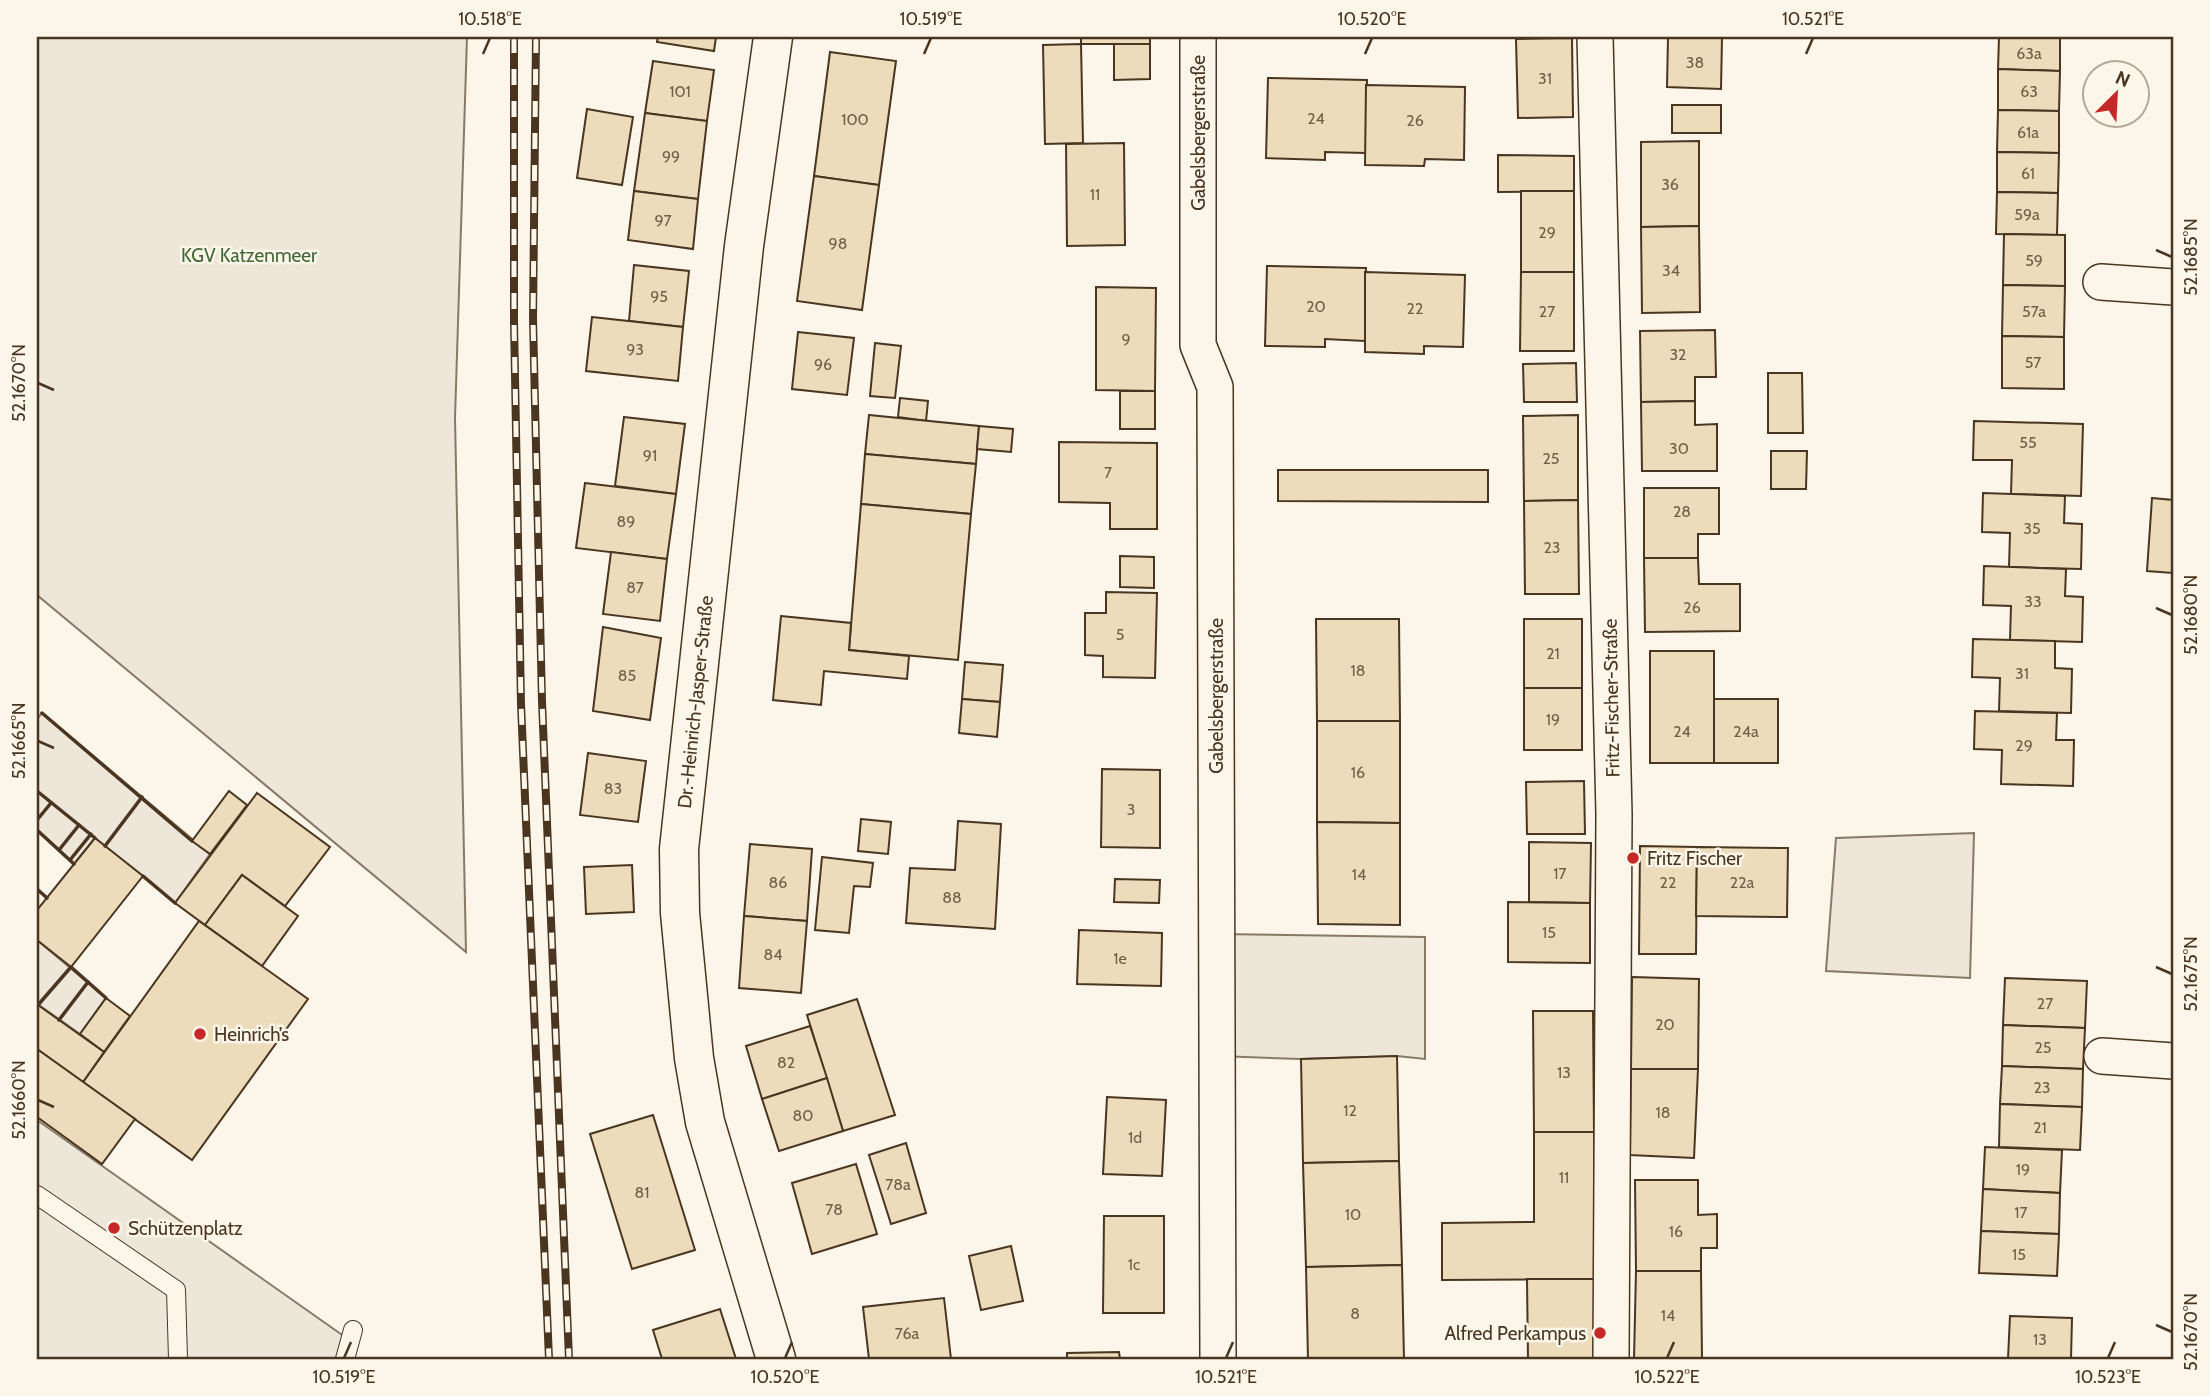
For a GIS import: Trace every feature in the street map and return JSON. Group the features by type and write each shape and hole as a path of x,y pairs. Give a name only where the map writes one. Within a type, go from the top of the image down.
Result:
{"street":[{"name":"Dr.-Heinrich-Jasper-Straße","path":"773,37 744,246 679,849 680,913 691,1031 705,1122 776,1359"},
{"name":"Gabelsbergerstraße","path":"1198,37 1198,345 1215,387 1218,1359"},
{"name":"Fritz-Fischer-Straße","path":"1595,37 1614,814 1611,1359"},
{"path":"2101,282 2173,287"},
{"path":"2102,1056 2173,1061"}],"lane":[{"path":"37,1195 176,1290 178,1359"},
{"path":"345,1359 353,1330"}],"green space":[{"name":"KGV Katzenmeer","path":"37,37 467,37 455,418 466,952 37,595"},
{"path":"42,713 210,854 175,903 95,838 74,864 37,830 37,719"},
{"path":"1974,833 1970,978 1826,971 1836,838"},
{"path":"37,940 106,998 80,1034 39,1005 37,1007"}],"shaded area":[{"path":"1217,934 1425,937 1425,1059 1397,1056 1301,1059 1218,1056"},
{"name":"Schützenplatz","path":"37,1120 345,1337 345,1359 37,1359"}],"building":[{"path":"658,37 716,37 714,51 657,42"},
{"path":"1081,37 1150,37 1150,44 1081,44"},
{"path":"1668,37 1722,37 1721,89 1667,87"},
{"path":"1999,37 2060,37 2060,71 1998,69"},
{"path":"1572,38 1573,117 1518,118 1516,39"},
{"path":"1081,44 1083,143 1045,144 1043,45"},
{"path":"1114,44 1150,44 1150,79 1114,80"},
{"path":"830,52 896,61 879,185 814,176"},
{"path":"653,61 714,70 707,121 645,113"},
{"path":"1998,69 2060,71 2059,111 1998,110"},
{"path":"1268,78 1367,80 1366,153 1325,152 1325,160 1266,158"},
{"path":"1366,85 1465,87 1464,160 1425,159 1424,166 1365,165"},
{"path":"1672,105 1721,105 1721,133 1672,133"},
{"path":"587,109 633,117 622,185 577,178"},
{"path":"1998,110 2059,111 2059,153 1997,152"},
{"path":"645,113 707,121 698,199 634,191"},
{"path":"1699,141 1699,226 1641,227 1641,142"},
{"path":"1124,143 1125,245 1067,246 1066,144"},
{"path":"1997,152 2059,153 2058,193 1997,192"},
{"path":"1498,155 1574,156 1574,191 1498,192"},
{"path":"814,176 879,185 862,310 797,301"},
{"path":"634,191 698,199 693,249 628,240"},
{"path":"1521,191 1574,191 1574,272 1521,272"},
{"path":"1997,192 2058,193 2057,235 1996,234"},
{"path":"1699,226 1700,312 1642,313 1641,227"},
{"path":"2004,234 2065,235 2065,286 2003,285"},
{"path":"634,265 689,271 683,327 629,321"},
{"path":"1267,266 1366,268 1365,341 1325,339 1325,347 1265,346"},
{"path":"1365,272 1465,275 1463,347 1424,346 1424,354 1365,352"},
{"path":"1521,272 1574,272 1574,351 1520,351"},
{"path":"2003,285 2065,286 2064,337 2002,336"},
{"path":"1096,287 1156,288 1155,391 1096,390"},
{"path":"592,317 683,327 678,381 586,371"},
{"path":"1715,330 1716,377 1695,377 1695,401 1641,402 1640,331"},
{"path":"798,332 854,338 847,395 792,389"},
{"path":"2002,336 2064,337 2064,389 2002,388"},
{"path":"875,343 901,346 895,398 870,396"},
{"path":"1576,363 1577,402 1524,402 1523,364"},
{"path":"1768,373 1802,373 1803,433 1768,433"},
{"path":"1120,391 1155,391 1155,429 1120,429"},
{"path":"900,398 928,401 926,421 898,417"},
{"path":"1695,401 1695,425 1717,424 1717,471 1642,471 1641,402"},
{"path":"869,415 979,426 976,464 865,454"},
{"path":"1578,415 1578,500 1524,501 1523,416"},
{"path":"624,417 685,424 676,494 615,486"},
{"path":"1974,421 2083,424 2081,496 2011,494 2012,460 1973,460"},
{"path":"979,426 1013,429 1011,452 977,449"},
{"path":"1059,442 1157,443 1157,529 1110,529 1110,503 1059,502"},
{"path":"1771,451 1807,451 1806,489 1771,489"},
{"path":"865,454 976,464 971,514 861,504"},
{"path":"1278,470 1488,470 1488,502 1278,501"},
{"path":"585,483 676,494 667,559 576,548"},
{"path":"1644,488 1719,488 1719,534 1698,534 1698,558 1644,558"},
{"path":"1983,493 2065,496 2064,523 2082,524 2081,569 2009,567 2010,533 1982,532"},
{"path":"2152,498 2173,500 2173,573 2147,571"},
{"path":"1578,500 1579,594 1525,594 1524,501"},
{"path":"861,504 971,514 958,660 849,650"},
{"path":"611,552 667,559 660,621 603,614"},
{"path":"1120,556 1154,557 1154,588 1120,587"},
{"path":"1644,558 1698,558 1699,584 1740,584 1740,631 1645,632"},
{"path":"1984,566 2066,569 2065,596 2083,597 2082,642 2010,640 2011,606 1983,605"},
{"path":"1106,592 1157,593 1155,678 1103,677 1103,656 1085,655 1085,613 1106,613"},
{"path":"781,616 851,623 849,650 909,656 907,679 824,671 821,705 773,700"},
{"path":"1316,619 1399,619 1400,721 1317,721"},
{"path":"1524,619 1582,619 1582,688 1524,688"},
{"path":"603,627 661,638 650,720 593,711"},
{"path":"1973,639 2055,641 2055,668 2072,669 2071,713 1999,711 2000,678 1972,677"},
{"path":"1650,651 1714,651 1714,763 1650,763"},
{"path":"965,662 1003,665 1000,702 962,699"},
{"path":"1524,688 1582,688 1582,750 1524,750"},
{"path":"962,699 1000,702 997,737 959,733"},
{"path":"1714,699 1778,699 1778,763 1714,763"},
{"path":"1975,711 2057,713 2056,740 2074,740 2073,786 2001,784 2002,750 1974,749"},
{"path":"1317,721 1400,721 1400,823 1317,822"},
{"path":"588,753 646,761 638,822 580,815"},
{"path":"1102,769 1160,770 1160,848 1101,847"},
{"path":"1584,781 1585,834 1527,834 1526,782"},
{"path":"229,791 247,805 210,854 192,841"},
{"path":"257,793 330,847 285,906 242,875 205,925 175,903"},
{"path":"861,819 891,822 888,854 858,851"},
{"path":"958,821 1001,824 995,929 906,923 910,868 955,870"},
{"path":"1317,822 1400,823 1400,925 1318,924"},
{"path":"95,838 143,876 71,967 37,940 37,910"},
{"path":"1529,842 1591,843 1590,903 1529,902"},
{"path":"750,844 812,849 807,921 744,916"},
{"path":"1640,846 1697,847 1696,954 1639,954"},
{"path":"1697,847 1788,848 1787,917 1696,916"},
{"path":"822,857 873,863 870,887 854,886 849,933 815,930"},
{"path":"632,865 634,912 586,914 584,867"},
{"path":"242,875 298,916 262,966 205,925"},
{"path":"1115,879 1160,880 1159,903 1114,902"},
{"path":"1508,902 1590,903 1590,963 1508,962"},
{"path":"744,916 807,921 801,993 739,988"},
{"name":"Heinrich’s","path":"199,921 308,999 192,1160 83,1082"},
{"path":"1079,930 1162,933 1161,986 1077,984"},
{"path":"1632,977 1699,979 1698,1069 1631,1069"},
{"path":"2005,978 2087,981 2085,1028 2003,1025"},
{"path":"106,998 130,1016 104,1052 80,1034"},
{"path":"857,999 895,1115 843,1131 807,1015"},
{"path":"38,1005 104,1052 83,1082 37,1049"},
{"path":"1533,1011 1593,1011 1594,1132 1534,1132"},
{"path":"2003,1025 2085,1028 2083,1069 2002,1066"},
{"path":"810,1026 827,1078 762,1099 746,1046"},
{"path":"37,1049 135,1119 102,1164 37,1117"},
{"path":"1397,1056 1399,1161 1303,1163 1301,1059"},
{"path":"2002,1066 2083,1069 2082,1107 2000,1104"},
{"path":"1631,1069 1698,1069 1694,1158 1630,1155"},
{"path":"827,1078 843,1131 779,1151 762,1099"},
{"path":"1107,1097 1166,1100 1162,1176 1103,1174"},
{"path":"2000,1104 2082,1107 2080,1150 1999,1147"},
{"path":"653,1115 695,1250 632,1269 590,1134"},
{"path":"1534,1132 1594,1132 1595,1279 1442,1280 1442,1223 1534,1222"},
{"path":"906,1143 926,1213 891,1224 869,1155"},
{"path":"1985,1147 2062,1150 2060,1193 1983,1189"},
{"path":"1399,1161 1402,1265 1306,1267 1303,1163"},
{"path":"856,1164 877,1234 812,1254 792,1183"},
{"path":"1635,1180 1698,1180 1698,1215 1717,1214 1717,1248 1701,1248 1701,1271 1636,1271"},
{"path":"1983,1189 2060,1193 2059,1234 1981,1231"},
{"path":"1104,1216 1164,1216 1164,1313 1103,1313"},
{"path":"1981,1231 2059,1234 2057,1276 1979,1273"},
{"path":"1011,1246 1023,1301 981,1310 969,1256"},
{"path":"1402,1265 1404,1359 1308,1359 1306,1267"},
{"path":"1636,1271 1701,1271 1702,1359 1634,1359"},
{"path":"1527,1279 1595,1279 1595,1359 1528,1359"},
{"path":"944,1298 951,1359 869,1359 863,1307"},
{"path":"720,1309 736,1359 662,1359 653,1330"},
{"path":"2010,1316 2072,1318 2071,1359 2008,1359"},
{"path":"1119,1352 1120,1359 1067,1359 1067,1353"}],"railway":[{"path":"514,37 514,321 521,704 549,1359"},
{"path":"536,37 533,319 542,701 569,1359"}],"wall":[{"path":"42,713 192,841"},
{"path":"37,791 95,838"},
{"path":"105,846 142,797"},
{"path":"37,820 51,803"},
{"path":"59,850 79,825"},
{"path":"37,830 74,864"},
{"path":"70,860 91,834"},
{"path":"143,876 175,903"},
{"path":"37,889 47,898"},
{"path":"38,1005 71,967 106,998"},
{"path":"59,1020 88,982"}],"place":[{"name":"Fritz Fischer","path":"1633,858"},
{"name":"Heinrich’s","path":"200,1034"},
{"name":"Schützenplatz","path":"114,1228"},
{"name":"Alfred Perkampus","path":"1600,1333"}]}
